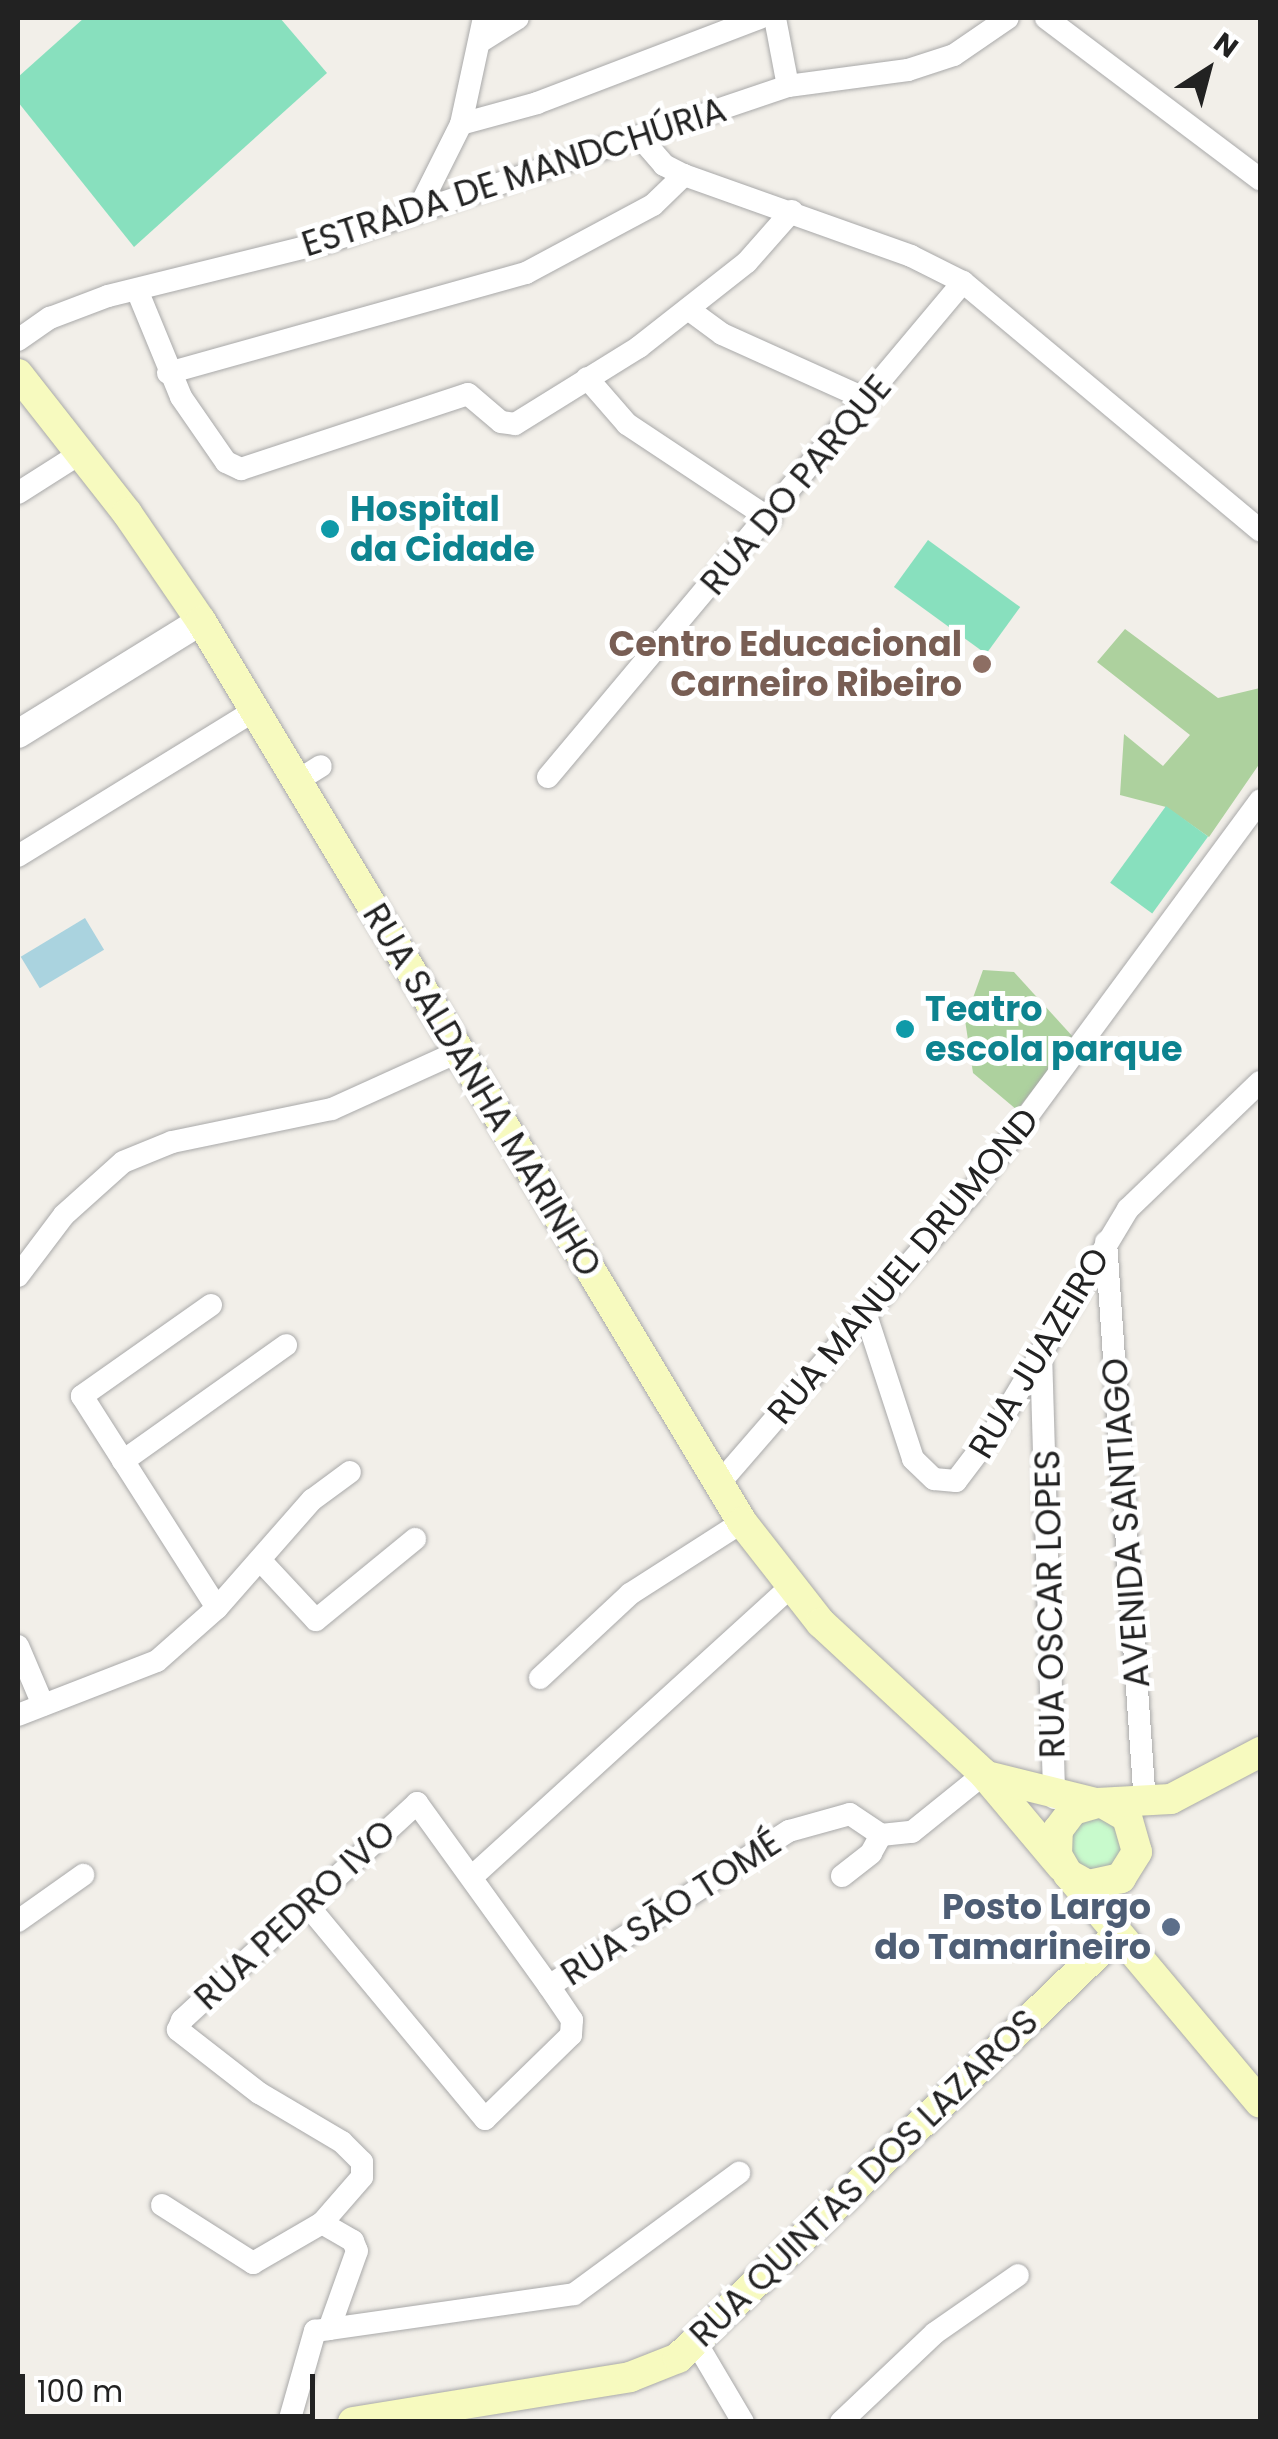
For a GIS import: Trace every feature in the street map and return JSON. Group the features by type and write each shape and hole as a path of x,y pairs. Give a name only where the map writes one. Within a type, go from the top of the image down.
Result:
{"main road":[{"name":"RUA SALDANHA MARINHO","path":"18,374 81,453 201,621 254,710 308,773 460,1051 742,1522 790,1587 856,1660 1065,1870 1260,2102"},
{"path":"1118,1935 1131,1867 1134,1828 1102,1804 1064,1819 1055,1842 1065,1870 1100,1886 1131,1867 1158,1801 1260,1752"},
{"name":"RUA SALDANHA MARINHO","path":"975,1781 1102,1804 1158,1801"},
{"name":"RUA QUINTAS DOS LAZAROS","path":"354,2422 630,2377 698,2344 1118,1935"}],"street":[{"path":"417,212 460,124 483,29 518,18"},
{"path":"460,124 537,103 760,18"},
{"path":"774,18 788,86"},
{"name":"ESTRADA DE MANDCHÚRIA","path":"18,340 81,305 417,212 788,86 908,70 954,56 1008,18"},
{"path":"1046,18 1260,179"},
{"path":"640,136 664,165 684,175 792,212 963,282 1257,520"},
{"path":"168,373 526,274 654,206 684,175"},
{"path":"137,290 168,373 226,462 241,468 468,394 501,422 514,424 688,309 748,262 792,212"},
{"name":"RUA DO PARQUE","path":"548,777 770,519 963,282"},
{"path":"688,309 722,334 868,400"},
{"path":"587,378 627,424 770,519"},
{"path":"18,493 81,453"},
{"path":"18,734 201,621"},
{"path":"18,856 254,710"},
{"name":"RUA MANUEL DRUMOND","path":"717,1486 867,1318 1036,1109 1260,800"},
{"path":"18,1276 64,1215 123,1162 172,1142 332,1108 460,1051"},
{"name":"RUA JUAZEIRO","path":"867,1318 908,1451 939,1481 956,1481 972,1466 1106,1242 1152,1180 1260,1082"},
{"name":"AVENIDA SANTIAGO","path":"1106,1242 1158,1801"},
{"path":"211,1305 82,1396 217,1608"},
{"path":"123,1461 286,1345"},
{"name":"RUA OSCAR LOPES","path":"1040,1350 1054,1798"},
{"path":"18,1715 157,1661 217,1608 312,1500 350,1472"},
{"path":"540,1678 630,1594 742,1522"},
{"path":"260,1560 316,1620 415,1539"},
{"path":"308,1906 485,2119 571,2036 572,2020 474,1876 790,1587"},
{"path":"18,1646 43,1705"},
{"path":"842,1876 871,1853 880,1835 912,1832 975,1781"},
{"name":"RUA PEDRO IVO","path":"322,2222 362,2177 362,2162 192,2047 178,2030 416,1803 474,1876"},
{"name":"RUA SĀO TOMÉ","path":"549,1986 789,1831 850,1814 880,1835"},
{"path":"18,1921 84,1875"},
{"path":"289,2422 315,2331 527,2306 574,2294 739,2173"},
{"path":"162,2205 253,2263 322,2222 353,2241 357,2251 329,2329"},
{"path":"840,2422 936,2333 1018,2275"},
{"path":"698,2344 743,2422"}],"green space":[{"path":"84,18 280,18 327,73 134,247 18,102 18,77"},
{"path":"928,540 1020,607 986,654 894,587"},
{"path":"1125,629 1218,698 1260,688 1260,763 1209,837 1166,807 1120,795 1124,734 1163,766 1190,735 1097,662"},
{"path":"1166,806 1208,837 1152,913 1110,883"},
{"path":"983,970 1014,972 1074,1038 1017,1110 973,1073 965,1020"},
{"path":"1097,1818 1115,1826 1123,1844 1115,1862 1097,1870 1079,1862 1071,1844 1079,1826"}],"water":[{"path":"85,918 104,950 40,988 21,957"}],"place":[{"name":"Hospital da Cidade","path":"330,529"},
{"name":"Centro Educacional Carneiro Ribeiro","path":"982,664"},
{"name":"Teatro escola parque","path":"905,1029"},
{"name":"Posto Largo do Tamarineiro","path":"1171,1927"}]}
